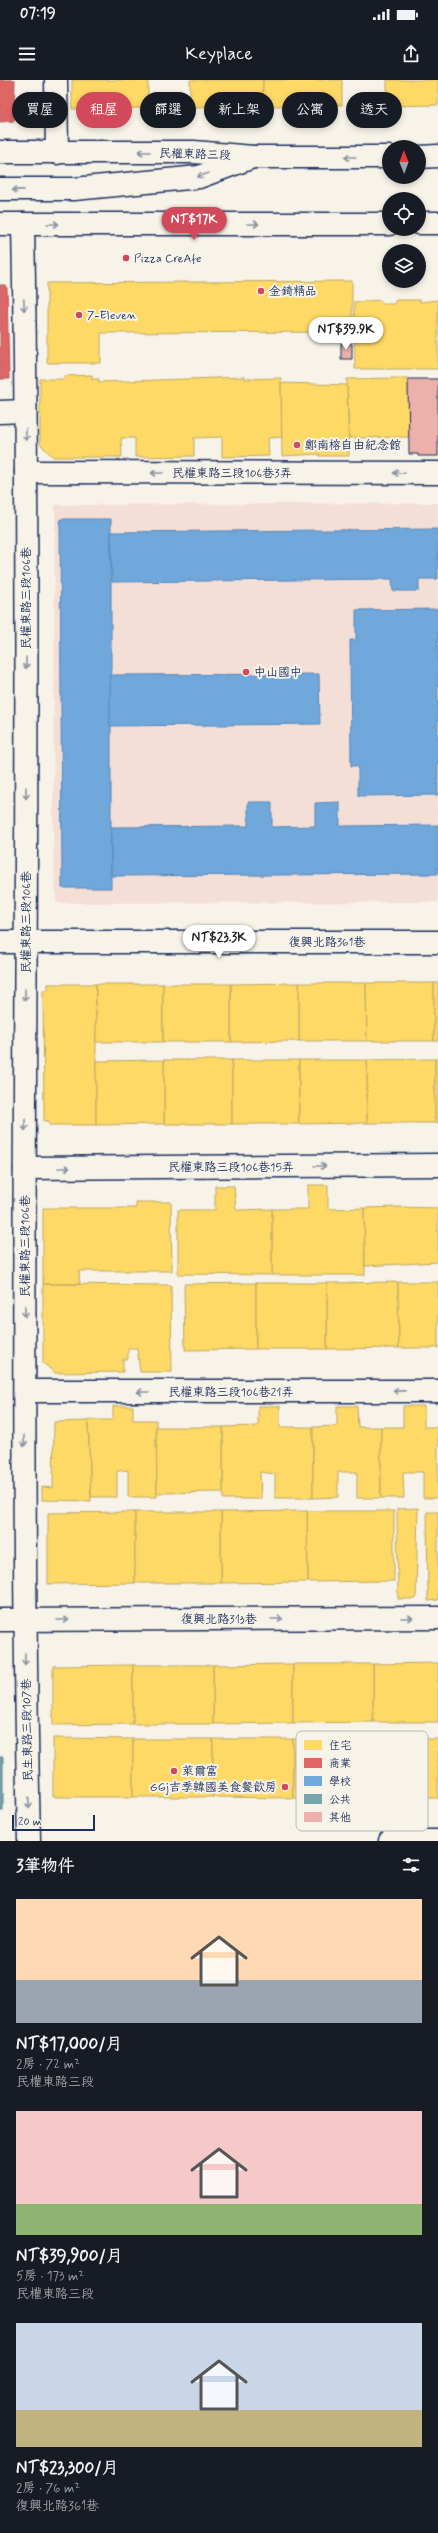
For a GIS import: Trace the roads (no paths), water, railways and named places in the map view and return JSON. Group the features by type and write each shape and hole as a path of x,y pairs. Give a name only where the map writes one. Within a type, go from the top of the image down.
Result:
{"main road":[{"path":"56,80 57,153"},
{"name":"民權東路三段","path":"0,152 194,152 253,157 382,157"},
{"path":"426,156 438,156"},
{"path":"0,189 74,188 199,177 253,157"},
{"path":"0,224 382,224"},
{"name":"民權東路三段106巷","path":"23,224 26,472 24,1620"},
{"path":"426,224 438,224"},
{"path":"0,412 25,411"},
{"name":"民權東路三段106巷3弄","path":"26,472 438,473"},
{"name":"復興北路361巷","path":"0,942 438,942"},
{"name":"民權東路三段106巷15弄","path":"25,1168 438,1165"},
{"name":"民權東路三段106巷21弄","path":"24,1391 438,1391"},
{"name":"復興北路313巷","path":"0,1620 438,1618"},
{"name":"民生東路三段107巷","path":"24,1620 29,1841"},
{"path":"390,1841 438,1841"}],"place":[{"name":"Pizza CreAfe","path":"126,258"},
{"name":"金錡精品","path":"261,291"},
{"name":"7-Eleven","path":"79,315"},
{"name":"鄭南榕自由紀念館","path":"297,445"},
{"name":"中山國中","path":"246,672"},
{"name":"萊爾富","path":"174,1771"},
{"name":"GGj吉季韓國美食餐飲房","path":"285,1787"}]}
